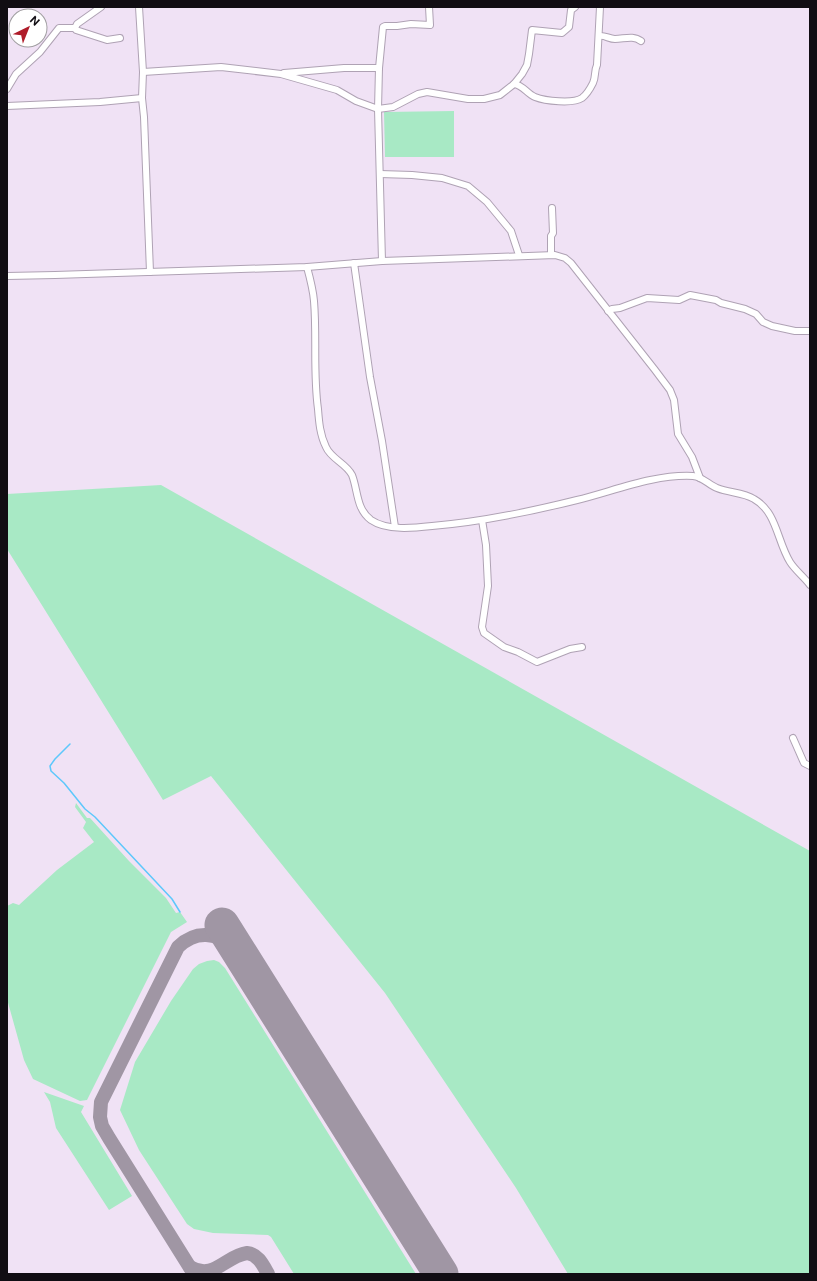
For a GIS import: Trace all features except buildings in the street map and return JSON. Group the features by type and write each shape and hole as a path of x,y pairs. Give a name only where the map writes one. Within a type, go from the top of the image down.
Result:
{"street":[{"path":"75,28 77,24 101,7"},
{"path":"139,7 143,72 142,98 150,272"},
{"path":"382,261 378,109 379,68 383,28 385,26 430,24 429,7"},
{"path":"143,72 221,67 281,74 337,90 356,101 378,109 393,107 418,94 427,92 468,98 488,99 500,95 514,84 522,74 527,65 532,30 562,33 569,27 571,10 575,7"},
{"path":"514,84 520,86 530,94 542,99 572,101 582,98 593,82 597,65 600,7"},
{"path":"7,89 16,74 40,52 60,28 75,28 76,30 106,40 120,38"},
{"path":"599,36 616,39 635,38 641,41"},
{"path":"281,74 344,68 379,68"},
{"path":"7,106 100,102 142,98"},
{"path":"380,174 442,178 468,186 487,202 511,231 519,255"},
{"path":"551,255 551,236 553,233 552,208"},
{"path":"7,276 307,267 382,261 519,255 560,256 571,263 670,390 674,400 678,434 692,457 700,478"},
{"path":"354,263 370,377 382,441 395,527"},
{"path":"307,267 314,301 316,394 320,431 325,446 333,457 349,470 361,508 372,520 395,527 414,528 462,524 578,500 635,484 677,476 696,476 719,489 739,493 755,499 766,510 776,526 780,544 789,561 810,585"},
{"path":"608,311 612,308 620,308 647,298 679,300 690,295 716,300 721,303 745,309 756,314 763,322 772,326 795,331 810,331"},
{"path":"482,520 486,545 488,586 482,627 484,633 504,647 518,652 537,662 570,649 582,647"},
{"path":"793,738 804,763 810,766"}],"green space":[{"path":"454,111 454,157 385,157 384,112"},
{"path":"161,485 810,851 810,1274 568,1274 516,1188 385,993 211,776 163,800 7,549 7,494"},
{"path":"76,803 87,818 90,818 129,861 166,898 176,913 180,912 187,922 171,932 87,1100 80,1101 33,1079 24,1060 7,999 7,906 13,903 19,905 57,870 94,842 83,828 86,822 75,807"},
{"path":"214,960 219,962 225,968 416,1274 294,1274 271,1237 268,1235 213,1233 194,1229 187,1224 139,1150 120,1110 135,1062 171,1001 193,969 199,964"},
{"path":"44,1092 84,1106 81,1112 132,1196 109,1210 56,1128 50,1102"}],"waterway":[{"path":"70,744 50,766 51,771 64,783 85,809 95,817 172,899 180,912"}],"taxiway":[{"path":"194,1274 102,1126 100,1117 101,1102 178,947 185,941 206,935 220,938 235,945"},
{"path":"190,1267 198,1271 213,1270 232,1258 247,1253 254,1255 268,1274"}],"runway":[{"path":"222,925 441,1274"}]}
